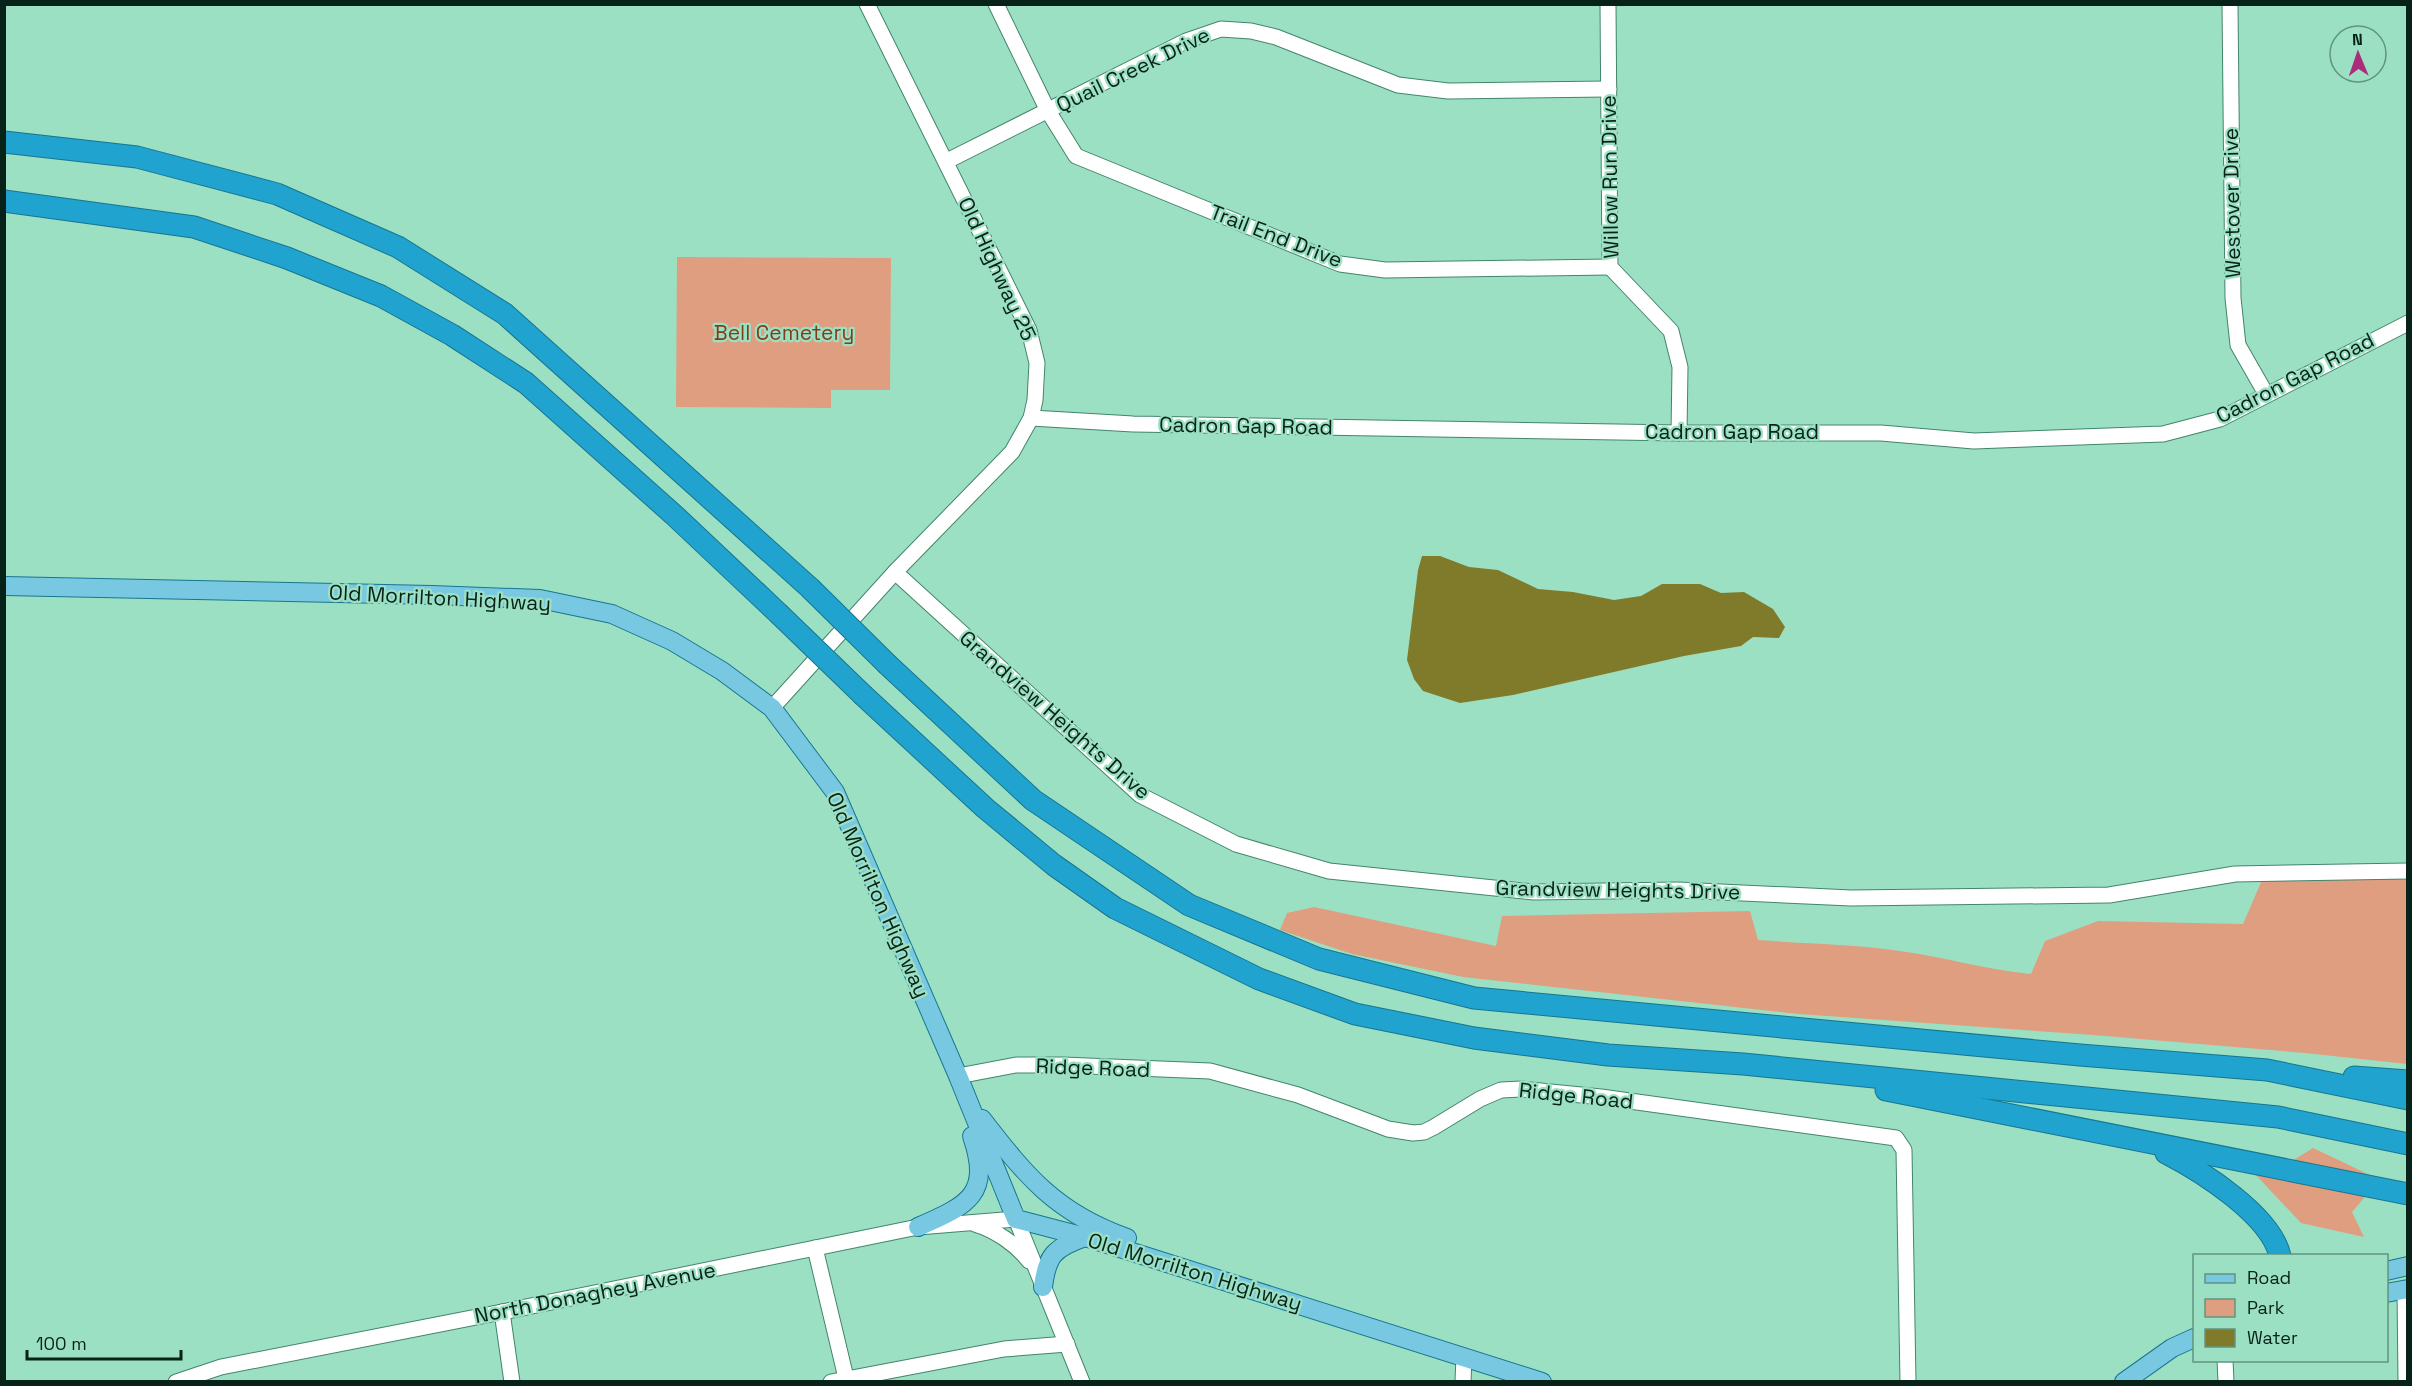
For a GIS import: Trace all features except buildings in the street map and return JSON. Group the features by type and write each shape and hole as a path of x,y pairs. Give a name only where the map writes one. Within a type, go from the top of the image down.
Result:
{"highway":[{"path":"4,142 137,157 276,194 398,247 505,314 810,588 888,665 1033,800 1189,905 1319,959 1474,998 2068,1054 2408,1081"},
{"path":"4,201 194,227 287,258 381,296 452,335 526,383 666,507 864,696 985,807 1054,865 1115,908 1259,979 1355,1014 1474,1038 1608,1055 1743,1064 2278,1117 2408,1144"},
{"path":"1743,1064 1845,1081 2408,1194"},
{"path":"2267,1070 2408,1099"},
{"path":"2144,1142 2193,1167 2238,1200 2264,1225 2276,1242 2279,1254"}],"main road":[{"name":"Old Morrilton Highway","path":"4,586 540,599 612,614 672,641 722,671 772,708 835,792 958,1076 1016,1219 1085,1237 1542,1382"},
{"path":"918,1227 957,1210 972,1196 977,1185 977,1152 969,1128 958,1076"},
{"path":"958,1076 982,1119 1023,1172 1066,1209 1105,1230 1248,1288"},
{"path":"1043,1287 1046,1266 1055,1250 1085,1237"},
{"path":"2388,1271 2408,1266"},
{"path":"2124,1382 2172,1348 2193,1338"}],"street":[{"name":"Old Highway 25","path":"772,708 895,572 1012,452 1031,418 1035,400 1037,363 1029,330 867,4"},
{"name":"Trail End Drive","path":"996,4 1048,111 1076,156 1340,264 1385,270 1610,267"},
{"name":"Willow Run Drive","path":"1608,4 1610,267 1671,331 1680,367 1679,433"},
{"name":"Westover Drive","path":"2230,4 2233,297 2238,345 2266,394"},
{"name":"Quail Creek Drive","path":"947,161 1186,41 1221,29 1251,31 1276,37 1398,85 1448,91 1609,88"},
{"name":"Cadron Gap Road","path":"1031,418 1144,424 1679,433 1881,433 1974,441 2163,434 2220,419 2408,323"},
{"name":"Grandview Heights Drive","path":"895,572 1140,795 1236,844 1329,872 1534,892 1678,890 1863,898 2109,895 2235,874 2408,872"},
{"name":"Ridge Road","path":"958,1076 1016,1065 1210,1071 1298,1095 1388,1129 1413,1133 1424,1132 1480,1099 1501,1090 1522,1089 1601,1097 1896,1138 1904,1150 1908,1382"},
{"name":"North Donaghey Avenue","path":"176,1382 196,1373 221,1367 918,1227 1016,1219"},
{"path":"1016,1219 1082,1382"},
{"path":"969,1222 987,1227 1005,1239 1026,1256 1035,1269"},
{"path":"815,1248 847,1380"},
{"path":"2400,1291 2406,1382"},
{"path":"502,1312 512,1382"},
{"path":"831,1382 1004,1349 1068,1347"},
{"path":"1463,1382 1464,1356"},
{"path":"2225,1362 2226,1382"}],"green space":[{"name":"Bell Cemetery","path":"677,257 891,258 890,390 831,390 831,408 676,407"},
{"path":"2407,876 2407,1064 2093,1035 1799,1014 1463,977 1352,954 1280,930 1287,913 1314,907 1496,946 1502,916 1750,911 1758,940 1882,949 2031,974 2045,941 2098,921 2243,924 2262,880"},
{"path":"2313,1148 2370,1175 2364,1198 2352,1212 2364,1237 2301,1223 2253,1172 2287,1164"}],"water":[{"path":"1422,556 1440,556 1469,567 1498,570 1538,589 1573,592 1614,600 1641,596 1662,584 1700,584 1721,593 1744,592 1773,609 1785,627 1779,638 1753,637 1741,646 1684,656 1513,695 1460,703 1423,691 1414,679 1407,660 1418,570"}]}
